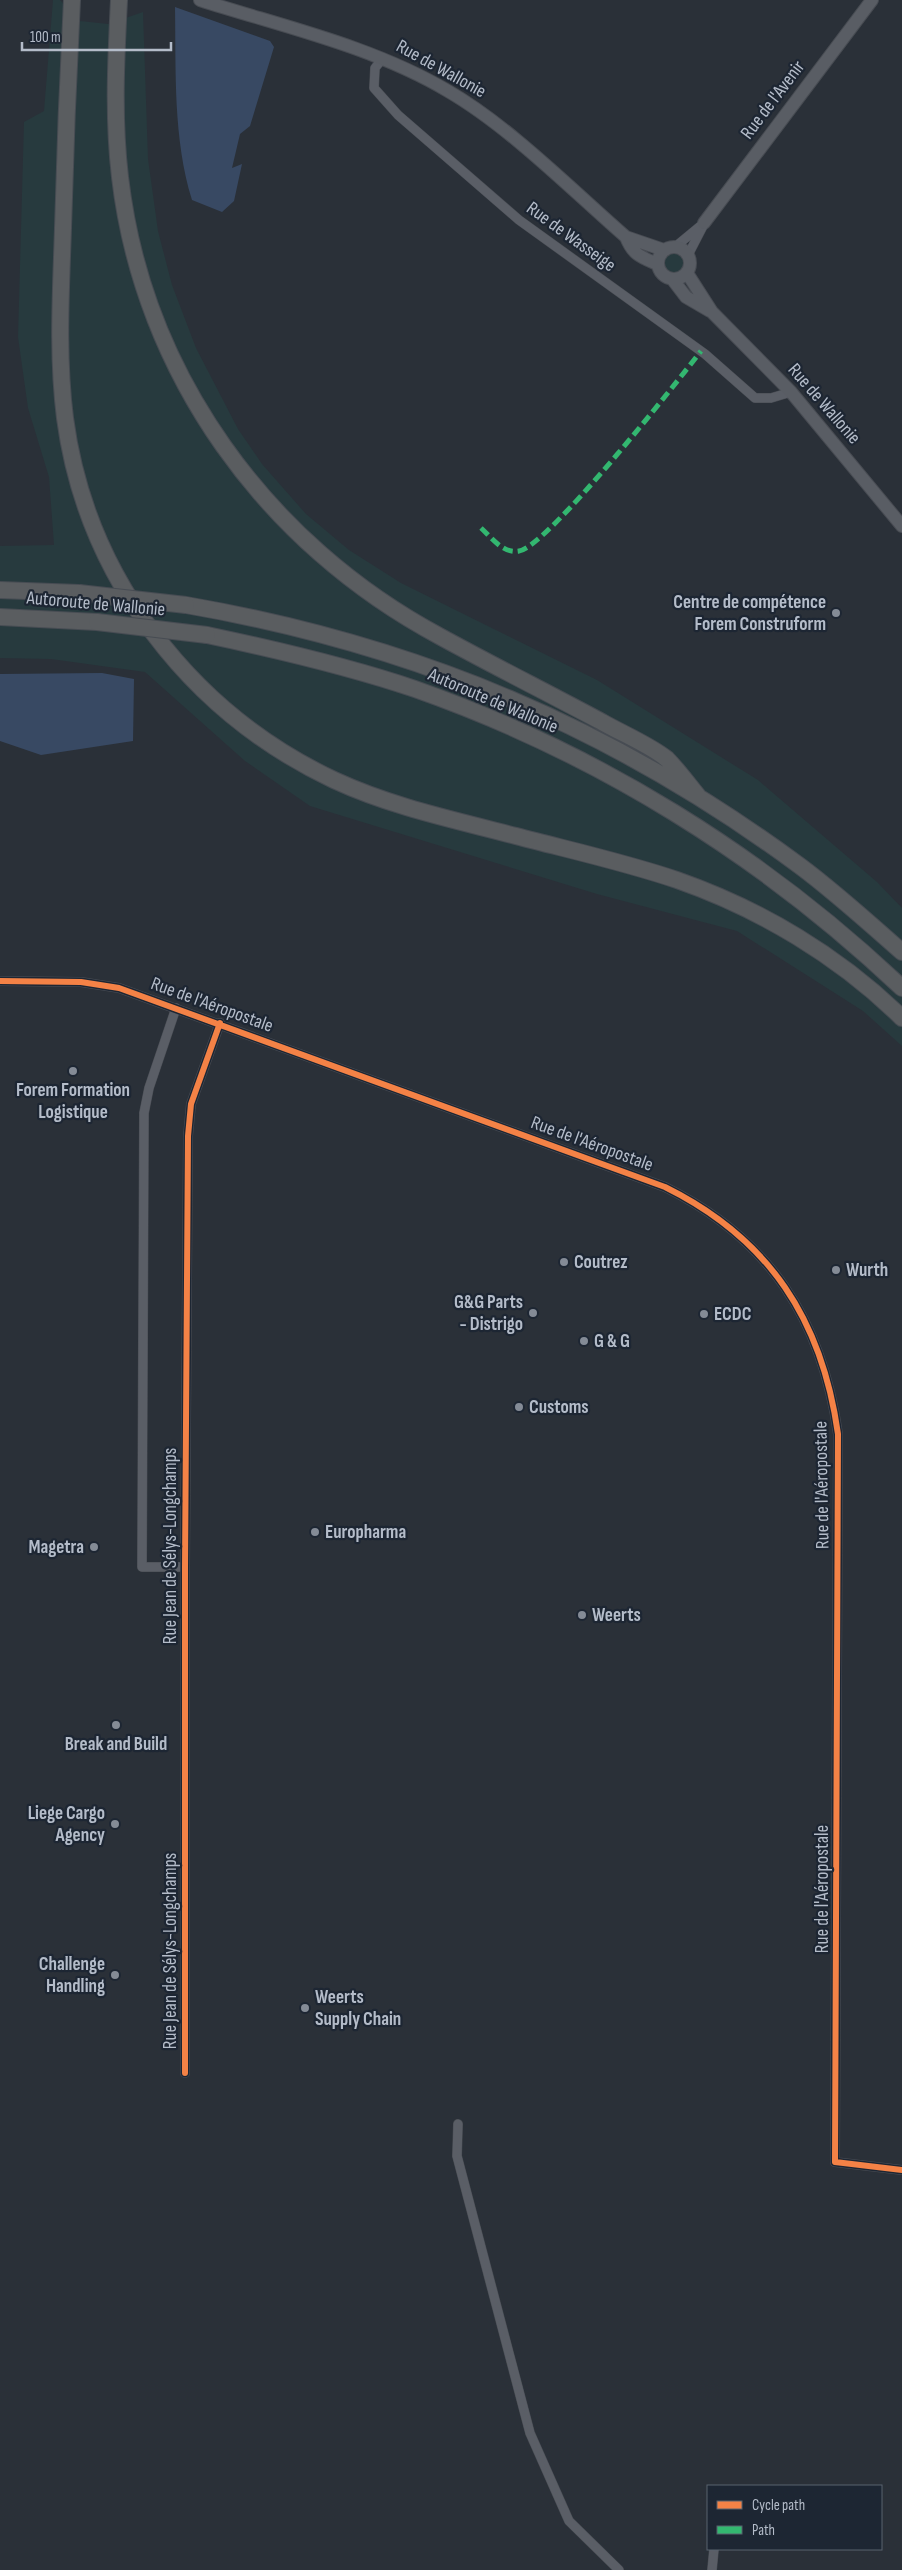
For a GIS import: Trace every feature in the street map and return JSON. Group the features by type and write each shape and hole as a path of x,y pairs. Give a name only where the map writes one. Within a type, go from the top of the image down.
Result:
{"highway":[{"path":"72,0 61,326 65,419 73,461 87,512 133,607 164,649 218,705 256,736 333,779 368,794 415,809 677,880 741,906 825,954 878,994 902,1018"},
{"path":"119,0 116,126 120,176 127,223 138,271 172,361 196,406 222,447 283,520 318,553 355,583 398,613 572,706 666,759 698,796"},
{"name":"Autoroute de Wallonie","path":"0,590 79,593 186,605 247,616 317,632 362,645 480,686 590,734 698,796 802,867 902,952"},
{"name":"Autoroute de Wallonie","path":"0,617 97,622 207,635 299,655 414,689 478,714 580,760 675,813 736,851 837,930 902,988"}],"street":[{"name":"Rue de Wallonie","path":"200,0 383,58 449,91 493,122 626,237 632,251 640,258 657,264 660,273 673,280 686,297 712,312"},
{"name":"Rue de l'Avenir","path":"688,256 704,223 872,0"},
{"name":"Rue de Wasseige","path":"383,58 375,68 374,88 398,115 519,220 705,354 755,398 771,398 792,392"},
{"name":"Rue de l'Avenir","path":"670,248 704,223"},
{"name":"Rue de Wallonie","path":"626,237 670,248 683,249 688,256"},
{"path":"657,264 658,258 670,248"},
{"path":"673,280 687,273 690,267 688,256"},
{"name":"Rue de Wallonie","path":"687,273 712,312 792,392 902,526"},
{"name":"Rue de l'Aéropostale","path":"0,981 101,984 220,1023 656,1183 695,1202 728,1226 761,1256 782,1282 805,1319 823,1361 834,1401 838,1434 835,2162 902,2170"},
{"name":"Rue Jean de Sélys-Longchamps","path":"176,1008 149,1088 144,1113 142,1567 185,1567"},
{"name":"Rue Jean de Sélys-Longchamps","path":"186,2073 185,1567 188,1136 191,1104 220,1023"},
{"path":"458,2124 457,2156 530,2434 569,2521 619,2570"},
{"path":"712,2570 714,2550"}],"green space":[{"path":"53,0 60,0 80,21 108,24 143,12 148,159 158,231 172,285 196,348 238,429 262,464 306,514 349,550 401,583 597,680 758,780 877,882 902,908 902,1046 863,1011 737,931 597,894 310,806 245,761 145,672 51,659 0,658 0,546 54,545 49,477 28,408 18,337 24,122 44,111"},
{"path":"673,252 681,255 684,263 681,271 673,274 665,271 662,263 665,255"}],"water":[{"path":"175,7 270,41 274,47 250,126 240,134 232,168 242,164 234,201 222,212 192,200 186,177 181,153 177,105"},
{"path":"102,673 134,679 133,741 41,755 0,741 0,674"}],"marked path":[{"path":"481,528 498,544 508,550 519,551 534,543 583,494 612,461 701,351"}],"cycle path":[{"path":"0,981 81,982 119,988 665,1187 702,1208 734,1232 762,1258 785,1287 804,1319 819,1355 830,1393 838,1434 835,2162 902,2170"},
{"path":"185,2073 185,1567 188,1136 191,1104 220,1023"}],"place":[{"name":"Centre de compétence Forem Construform","path":"836,613"},
{"name":"Forem Formation Logistique","path":"73,1071"},
{"name":"Coutrez","path":"564,1262"},
{"name":"Wurth","path":"836,1270"},
{"name":"G&G Parts - Distrigo","path":"533,1313"},
{"name":"ECDC","path":"704,1314"},
{"name":"G & G","path":"584,1341"},
{"name":"Customs","path":"519,1407"},
{"name":"Europharma","path":"315,1532"},
{"name":"Magetra","path":"94,1547"},
{"name":"Weerts","path":"582,1615"},
{"name":"Break and Build","path":"116,1725"},
{"name":"Liege Cargo Agency","path":"115,1824"},
{"name":"Challenge Handling","path":"115,1975"},
{"name":"Weerts Supply Chain","path":"305,2008"}]}
